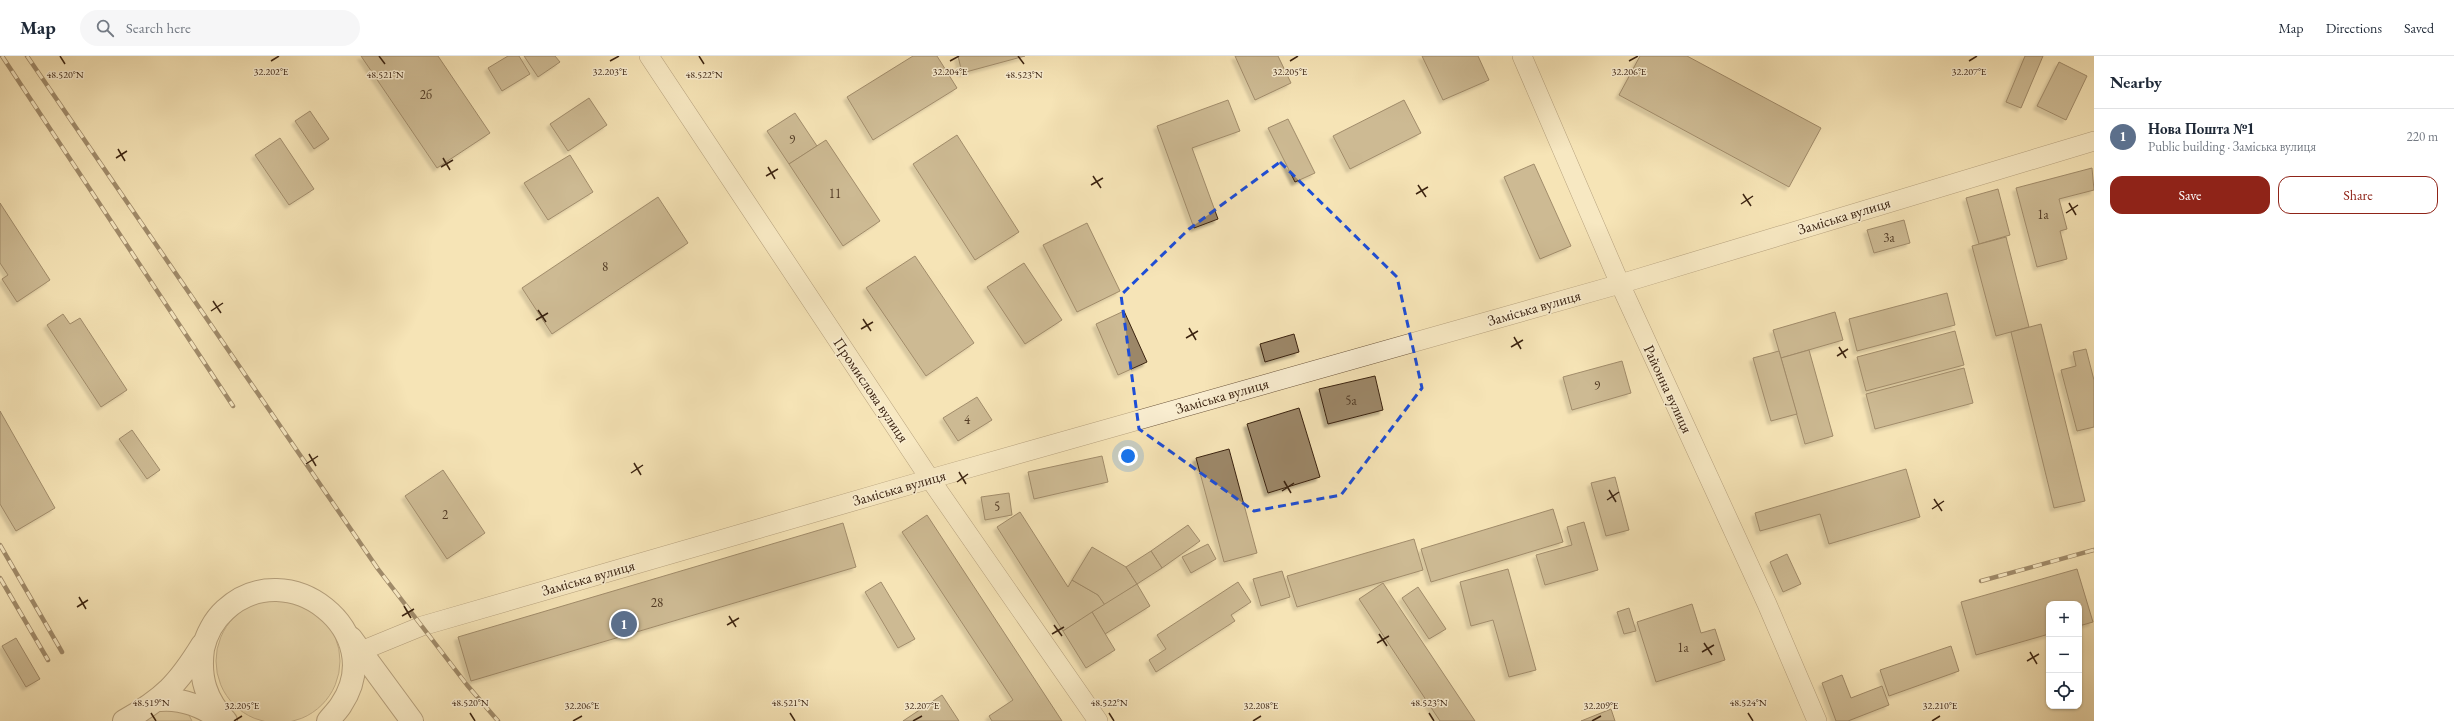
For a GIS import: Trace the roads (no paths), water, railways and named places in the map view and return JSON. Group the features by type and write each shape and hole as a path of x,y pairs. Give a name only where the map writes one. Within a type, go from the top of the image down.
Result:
{"street":[{"name":"Промислова вулиця","path":"649,56 930,479 1098,721"},
{"name":"Районна вулиця","path":"1522,56 1620,284 1767,604 1816,721"},
{"name":"Заміська вулиця","path":"357,654 422,626 930,479 1620,284 2094,141"},
{"path":"124,721 160,700 188,668 219,616 232,604 257,592 284,590 311,598 333,614 346,632 357,654 412,721"},
{"path":"205,640 201,667 203,685 215,709 225,721"},
{"path":"328,721 342,704 351,681 357,654"},
{"path":"160,700 173,699 186,701 225,721"}],"railway":[{"path":"2,56 233,406"},
{"path":"27,56 378,569 467,685 498,721"},
{"path":"0,545 62,652"},
{"path":"1981,581 2094,550"},
{"path":"0,578 48,660"}],"place":[{"name":"Нова Пошта №1","path":"624,624"}]}
